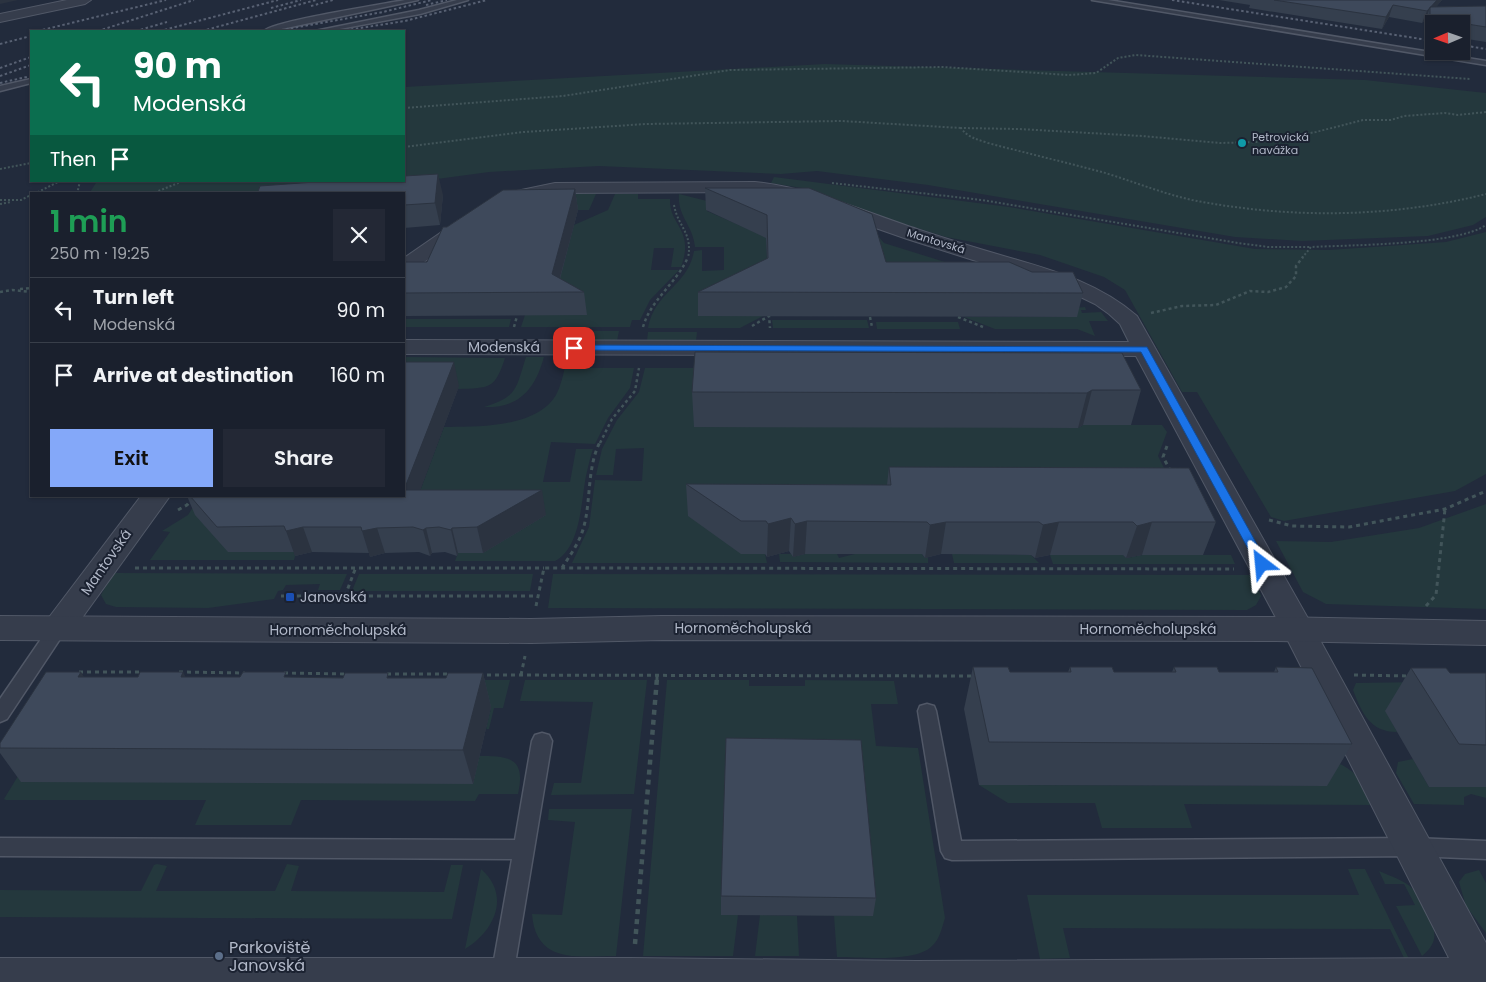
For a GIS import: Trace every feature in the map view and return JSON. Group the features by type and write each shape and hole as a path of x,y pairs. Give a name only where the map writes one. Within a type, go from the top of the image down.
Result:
{"street":[{"path":"0,18 85,0"},
{"name":"Mantovská","path":"405,266 487,210 522,194 554,188 760,188 806,196 900,230 1049,276 1106,301 1129,321 1298,629 1484,980"},
{"name":"Modenská","path":"405,347 1144,349"},
{"name":"Mantovská","path":"58,628 88,590 136,520 164,505"},
{"name":"Hornoměcholupská","path":"0,628 531,631 662,628 1298,629 1486,633"},
{"path":"0,979 632,979 916,982 1484,980"}],"lane":[{"path":"269,30 300,22 415,0"},
{"path":"324,30 420,12 465,0"},
{"path":"1095,0 1486,63"},
{"path":"300,22 359,2"},
{"path":"0,89 30,82"},
{"path":"0,714 58,628"},
{"path":"927,711 952,851 1414,847 1486,850"},
{"path":"503,979 542,741"},
{"path":"0,847 524,850"}],"path":[{"path":"405,108 563,96 730,70 943,67 1069,75 1096,73 1118,58 1136,55 1476,79"},
{"path":"405,147 524,132 646,124 786,121 842,121 1133,135 1220,143 1259,142 1316,132 1363,120 1391,120 1395,117 1445,113 1458,116 1486,112"},
{"path":"962,128 964,134 998,146 1100,172 1172,195 1221,205 1301,213 1359,214 1436,206 1486,194"},
{"path":"0,169 30,163"},
{"path":"36,192 58,182"},
{"path":"156,192 181,182"},
{"path":"826,182 982,200 1268,247 1311,247 1429,240 1479,230 1486,226"},
{"path":"562,568 578,542 584,527 598,446 612,419 636,391 647,312 656,299 681,273 690,252 688,234 674,209 674,192 676,187"},
{"path":"0,200 21,200 30,195"},
{"path":"0,204 30,199"},
{"path":"1129,321 1163,310 1182,306 1216,305 1250,291 1268,292 1286,286 1296,276 1296,266 1311,247"},
{"path":"0,292 30,288"},
{"path":"12,290 30,292"},
{"path":"513,330 517,316"},
{"path":"745,330 769,316 770,330"},
{"path":"870,317 872,330"},
{"path":"961,324 958,317 984,327"},
{"path":"1169,441 1163,457 1171,472"},
{"path":"1292,526 1349,527 1446,509 1486,491"},
{"path":"164,505 187,505 193,497"},
{"path":"1404,630 1436,595 1446,509"},
{"path":"345,596 356,567"},
{"path":"131,568 1243,569"},
{"path":"521,675 544,568"},
{"path":"280,596 538,596"},
{"path":"30,669 51,670 58,673 151,672"},
{"path":"122,672 129,678"},
{"path":"170,672 247,673"},
{"path":"276,673 352,674"},
{"path":"306,678 314,674"},
{"path":"379,674 454,674"},
{"path":"413,682 415,674"},
{"path":"473,674 985,676"},
{"path":"632,979 657,675"},
{"path":"1322,675 1419,676"}],"green space":[{"path":"825,64 1365,80 1486,93 1486,217 1473,225 1428,236 1302,241 1235,237 928,185 817,171 781,174 599,166 489,172 341,192 90,192 96,182 405,182 405,87"},
{"path":"774,177 1009,207 1255,249 1329,250 1446,242 1486,232 1486,474 1455,491 1284,521 1271,517 1197,392 1182,392 1125,290 1104,277 1040,255 946,237 862,211 808,189 771,183"},
{"path":"563,194 596,194 589,210 546,210"},
{"path":"615,194 638,194 638,199 670,199 673,216 683,236 685,254 681,267 671,267 674,248 654,248 651,270 679,270 650,300 640,320 632,320 630,327 521,327 525,315 555,297 574,225 608,210"},
{"path":"679,194 707,201 707,211 759,234 766,234 768,286 700,316 763,316 740,328 648,328 657,305 685,273 691,263 694,251 702,250 702,271 724,270 724,247 695,247 694,239 680,208"},
{"path":"868,236 878,236 884,243 1009,282 878,286"},
{"path":"1085,307 1086,310 1081,310 1082,313 1101,312 1108,321 1089,321 1095,336 1077,329 995,329 964,317 1077,317 1074,308"},
{"path":"405,319 511,319 509,327 405,327"},
{"path":"772,320 867,320 869,328 773,328"},
{"path":"876,322 958,322 960,329 877,329"},
{"path":"584,331 619,331 617,341 582,341"},
{"path":"648,332 697,332 696,341 647,341"},
{"path":"405,357 505,358 498,376 490,385 477,388 458,389 458,387 405,386"},
{"path":"526,357 544,357 531,387 516,400 507,404 484,407 510,395 517,384"},
{"path":"567,358 576,368 634,368 630,388 608,418 595,444 551,442 543,482 570,482 576,449 593,449 578,523 570,546 564,555 555,561 455,561 458,553 411,515 444,427 488,426 521,420 535,414 547,406 556,395"},
{"path":"645,368 739,368 1078,428 1083,425 1162,425 1167,432 1158,456 1174,488 741,554 765,554 767,563 572,563 589,527 595,480 642,481 644,448 616,449 613,475 596,475 602,449 617,420 639,392"},
{"path":"199,497 202,497 294,552 294,560 150,560 170,532 162,531 188,515"},
{"path":"1486,504 1486,609 1326,604 1303,592 1276,541 1331,542 1419,528"},
{"path":"779,554 791,554 793,557 805,554 837,554 839,558 855,554 922,554 925,558 928,558 928,563 780,562"},
{"path":"952,554 1031,555 1039,563 954,563"},
{"path":"1050,555 1123,555 1126,558 1142,555 1231,555 1235,564 1053,564"},
{"path":"113,573 347,574 340,590 318,590 320,584 286,585 283,590 278,591 274,599 208,608 116,607 106,604 101,595"},
{"path":"359,574 533,574 530,591 352,591"},
{"path":"553,574 1252,575 1261,596 1256,605 1247,610 548,608"},
{"path":"418,680 510,680 503,708 494,708 489,729 486,729 491,707"},
{"path":"525,680 647,680 634,794 551,795 554,783 581,783 593,702 520,701"},
{"path":"667,680 749,680 749,686 805,686 805,680 894,681 898,704 871,704 876,746 918,748 945,918 935,943 924,951 901,957 837,957 834,916 873,916 721,914 738,915 733,956 643,956"},
{"path":"76,681 472,784 479,756 507,759 513,761 520,773 518,794 479,794 475,801 301,800 291,825 195,825 206,800 4,799"},
{"path":"1422,682 1386,711 1397,732 1380,729 1368,720 1353,690 1356,683"},
{"path":"1327,758 1352,771 1361,781 1375,805 1184,804 1192,828 1102,828 1095,803 1008,803 979,785 1326,786"},
{"path":"1413,759 1429,787 1486,787 1486,798 1471,794 1464,797 1464,805 1414,804 1396,773 1398,762"},
{"path":"549,809 632,809 616,956 588,957 562,954 551,950 542,942 535,930 532,914 562,915 575,822 548,820"},
{"path":"287,864 299,866 291,891 444,892 451,865 463,865 452,919 0,917 0,890 141,891 154,865 167,866 156,891 275,891"},
{"path":"481,869 490,879 495,890 496,912 484,933 465,949"},
{"path":"1348,869 1365,869 1409,959 1405,960 1390,929 1063,928 1070,958 1040,959 1027,895 1359,895"},
{"path":"1479,870 1486,883 1486,933 1466,906 1459,882 1465,874"},
{"path":"1379,871 1405,883 1422,899 1433,924 1434,940 1428,951 1422,956 1396,906 1415,905 1404,884 1385,884"},
{"path":"760,915 797,916 799,956 755,956"}],"building":[{"path":"1274,0 1437,0 1427,11 1393,5 1386,17"},
{"path":"1486,6 1486,27 1470,24 1470,15 1430,15 1430,7"},
{"path":"438,174 435,203 405,205 405,192 258,192 260,186 314,182 405,182 405,176"},
{"path":"705,188 809,188 872,214 886,262 1009,262 1032,272 1073,272 1083,293 698,292 768,258 767,215"},
{"path":"575,189 552,274 584,292 405,293 405,262 427,262 443,227 447,227 503,190"},
{"path":"695,352 1122,353 1141,390 1092,390 1087,393 692,392"},
{"path":"405,362 454,362 405,487"},
{"path":"889,467 1189,468 1216,522 1152,522 1137,526 1133,522 1059,522 1043,525 1039,522 946,522 930,525 927,522 807,521 795,524 791,518 768,524 766,521 741,521 686,484 891,485"},
{"path":"405,490 542,490 477,527 452,528 451,530 439,527 423,530 413,527 377,528 362,531 361,527 303,527 286,531 284,526 217,527 191,497 405,497"},
{"path":"973,667 1008,667 1010,672 1071,672 1070,667 1112,667 1114,672 1176,672 1174,667 1217,667 1219,672 1278,672 1276,667 1312,668 1352,744 989,742"},
{"path":"1411,668 1446,668 1450,673 1486,673 1486,745 1459,744"},
{"path":"46,672 81,672 78,677 138,677 140,672 183,672 181,677 240,677 243,672 286,672 284,677 343,678 345,673 388,673 387,678 446,678 448,673 483,673 463,750 0,748 0,743"},
{"path":"726,738 861,740 876,898 721,896"}],"railway":[{"path":"42,30 166,0"},
{"path":"101,30 194,0"},
{"path":"164,30 278,0"},
{"path":"271,8 301,0"},
{"path":"206,30 316,0"},
{"path":"311,6 333,0"},
{"path":"282,30 383,12 432,0"},
{"path":"426,5 447,0"},
{"path":"347,30 405,21 487,0"},
{"path":"1172,0 1425,40"},
{"path":"139,30 167,22"},
{"path":"0,44 30,36"},
{"path":"1470,46 1486,49"},
{"path":"0,68 30,57"},
{"path":"0,76 30,65"},
{"path":"0,83 30,76"}],"place":[{"name":"Petrovická navážka","path":"1242,143"},
{"name":"Janovská","path":"290,597"},
{"name":"Parkoviště Janovská","path":"219,956"}],"route":[{"path":"574,348 1144,349 1262,564"}]}
